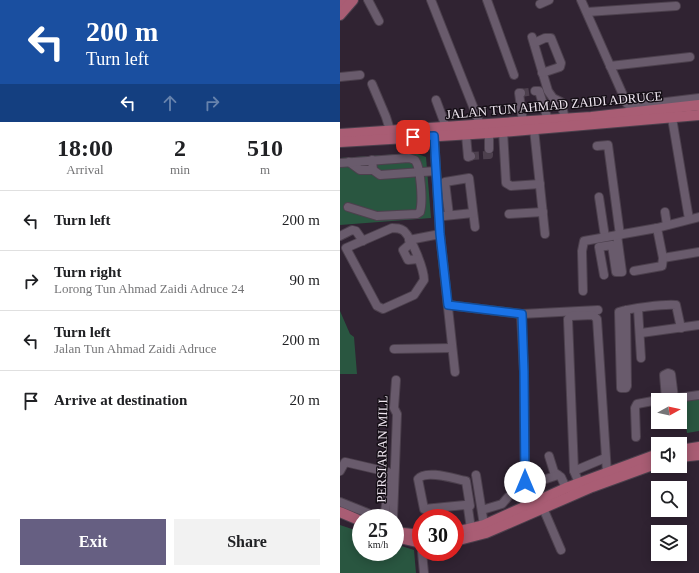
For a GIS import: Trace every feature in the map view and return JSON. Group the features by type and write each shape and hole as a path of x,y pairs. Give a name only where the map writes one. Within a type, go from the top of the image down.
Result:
{"main road":[{"path":"340,4 343,0"},
{"path":"340,15 353,0"},
{"name":"JALAN TUN AHMAD ZAIDI ADRUCE","path":"340,134 565,119 614,115 629,110 699,105"},
{"name":"JALAN TUN AHMAD ZAIDI ADRUCE","path":"340,142 466,135 699,115"},
{"path":"687,452 699,455"},
{"path":"687,456 699,455"},
{"path":"464,530 484,525 566,488 651,457"},
{"path":"464,539 486,533 543,508 651,466"},
{"path":"340,512 352,517"},
{"path":"340,520 352,525"}],"street":[{"path":"368,0 378,21"},
{"path":"431,0 480,124"},
{"path":"487,0 514,75"},
{"path":"540,4 550,0"},
{"path":"581,0 629,110 699,98"},
{"path":"587,12 676,6"},
{"path":"542,73 560,67 561,63 551,38 533,40 542,73 548,92 553,98 561,102 565,119"},
{"path":"610,66 690,57"},
{"path":"340,76 360,75"},
{"path":"372,84 385,113 390,130"},
{"path":"535,91 539,91 548,120"},
{"path":"521,93 519,93 523,122"},
{"path":"614,115 624,101 622,94"},
{"path":"436,100 446,127"},
{"path":"672,118 689,219"},
{"path":"534,129 545,234"},
{"path":"503,132 506,183 511,186 540,184"},
{"path":"488,149 489,133"},
{"path":"466,135 468,156 471,156"},
{"path":"434,136 436,169 441,182 449,215"},
{"path":"597,146 608,145 613,236 612,245 616,272 622,272 613,236 599,198"},
{"path":"340,163 412,158 415,160 419,170 422,208 417,214 376,216 348,207"},
{"path":"372,160 373,170"},
{"path":"349,162 360,170 373,170 378,174 383,175 436,169"},
{"path":"441,182 469,178 474,227"},
{"path":"441,182 440,234 455,372"},
{"path":"509,214 543,212"},
{"path":"665,212 666,225"},
{"path":"440,216 472,213"},
{"path":"583,291 583,243 585,240 657,228 699,217"},
{"path":"395,228 402,230 410,242 418,259 424,277 420,287 410,298 383,309 377,306 343,250 363,241 395,228"},
{"path":"634,271 661,267 663,264 657,228"},
{"path":"340,236 352,230 356,231 363,241"},
{"path":"410,242 440,234"},
{"path":"604,275 599,247 612,245"},
{"path":"663,258 699,252"},
{"path":"448,305 522,314 598,310"},
{"path":"626,310 627,386 626,388 621,388 618,313 626,310 676,305 681,328"},
{"path":"638,309 641,333 641,358"},
{"path":"522,314 525,497 527,506"},
{"path":"579,483 574,471 568,319 572,316 593,315 597,319 607,473"},
{"path":"641,333 699,325"},
{"path":"394,348 452,348"},
{"name":"PERSIARAN MILL","path":"393,509 397,414 394,408 396,380"},
{"path":"687,396 699,395"},
{"path":"636,437 635,408 637,404 651,401"},
{"path":"549,456 554,472 561,477 566,488"},
{"path":"574,471 605,458"},
{"path":"340,471 345,462 388,472 390,477 385,509"},
{"path":"476,474 484,525"},
{"path":"468,508 465,505 424,509 418,479 424,475 444,475 466,481 468,484 470,506 468,508 471,529"},
{"path":"537,482 558,475"},
{"path":"482,510 502,504 508,497"},
{"path":"340,502 358,509"},
{"path":"543,508 561,550"},
{"path":"423,561 424,573"}],"green space":[{"path":"415,153 426,157 431,218 340,225 340,158"},
{"path":"340,311 350,334 354,337 357,374 340,374"},
{"path":"699,398 699,431 687,433 687,400"},
{"path":"340,525 352,529 352,561 404,561 404,547 412,549 412,561 415,561 416,573 340,573"}],"tunnel":[{"path":"521,93 535,91"},
{"path":"471,156 489,155 489,149"}],"route":[{"path":"413,137 434,136 440,234 448,305 522,314 525,482"}]}
